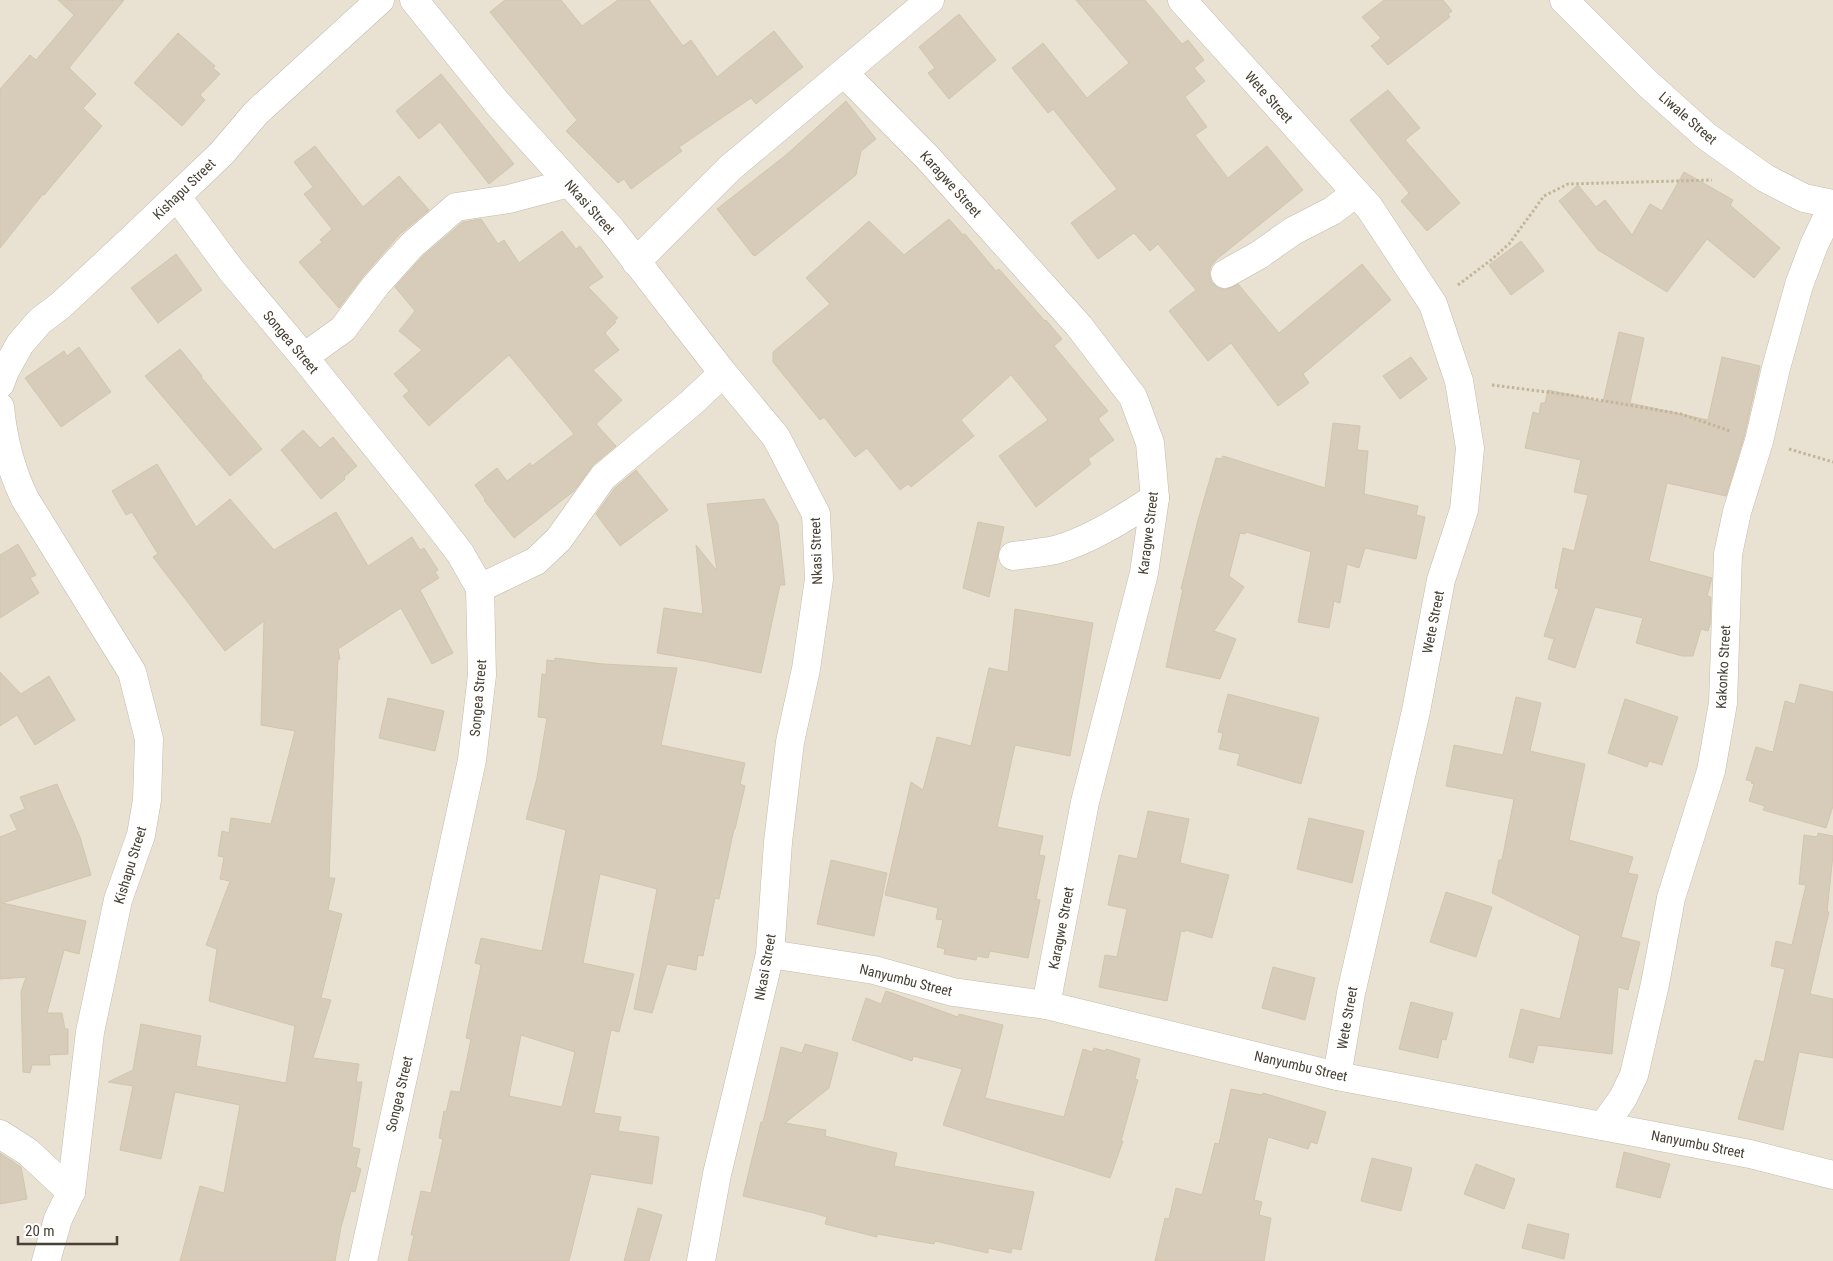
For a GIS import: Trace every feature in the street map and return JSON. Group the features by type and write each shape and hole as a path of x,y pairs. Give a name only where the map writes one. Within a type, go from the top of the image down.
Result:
{"street":[{"name":"Kishapu Street","path":"0,384 20,344 40,321 61,305 176,197 222,153 256,113 380,0"},
{"name":"Nkasi Street","path":"414,0 498,104 612,230 723,373 776,437 816,514 819,578 806,669 790,742 778,842 770,954 717,1174 701,1261"},
{"path":"636,262 730,168 930,0"},
{"name":"Wete Street","path":"1182,0 1369,207 1433,304 1459,381 1470,448 1464,510 1441,580 1416,711 1350,993 1337,1076"},
{"name":"Liwale Street","path":"1564,0 1647,83 1706,136 1764,178 1804,198 1833,204"},
{"name":"Karagwe Street","path":"844,73 927,157 1078,326 1133,397 1150,443 1155,498 1144,573 1086,802 1046,1005"},
{"path":"304,357 343,329 376,285 412,245 456,207 509,198 569,183"},
{"path":"1225,274 1259,255 1293,232 1332,211 1356,193"},
{"name":"Songea Street","path":"176,197 231,270 304,357 460,553 480,588 482,674 472,760 364,1261"},
{"name":"Kakonko Street","path":"1603,1126 1623,1098 1634,1076 1655,984 1671,898 1711,771 1723,703 1728,554 1737,512 1759,441 1776,368 1799,285 1814,245 1833,204"},
{"path":"480,588 536,561 559,539 603,477 691,403 723,373"},
{"name":"Kishapu Street","path":"0,407 16,479 25,498 132,672 149,739 147,800 141,835 118,900 90,1032 71,1192 58,1219 46,1261"},
{"path":"1013,556 1056,550 1116,523 1155,498"},
{"name":"Nanyumbu Street","path":"770,954 874,970 953,992 1046,1005 1337,1076 1750,1154 1833,1175"},
{"path":"0,1134 28,1152 71,1192"}],"path":[{"path":"1433,304 1509,244 1544,196 1568,184 1716,180"},
{"path":"1459,381 1570,395 1681,414 1759,441 1833,462"}],"shaded area":[{"path":"0,0 1833,0 1833,1261 0,1261"}],"building":[{"path":"58,0 124,0 69,68 96,94 83,108 102,126 43,194 0,248 0,89 30,55 36,60 74,15"},
{"path":"505,0 561,0 582,26 618,0 649,0 683,46 691,40 717,77 774,31 803,67 756,104 751,98 679,147 682,151 631,189 624,179 618,183 566,131 577,120 490,12"},
{"path":"1076,0 1145,0 1182,44 1188,40 1204,60 1194,68 1205,81 1185,97 1207,127 1195,135 1228,178 1267,146 1303,190 1217,259 1211,266 1209,273 1211,281 1217,287 1225,290 1238,284 1279,333 1362,264 1391,300 1303,374 1309,383 1278,406 1231,343 1208,361 1169,311 1196,290 1158,244 1150,251 1134,233 1098,259 1071,223 1117,189 1053,109 1048,113 1012,68 1043,43 1087,98 1129,63"},
{"path":"1384,0 1443,0 1452,11 1448,14 1450,17 1388,65 1371,46 1381,38 1362,17"},
{"path":"959,14 996,60 949,99 928,73 935,68 919,47"},
{"path":"178,33 215,66 213,68 220,74 200,95 205,100 182,126 134,83"},
{"path":"441,74 514,164 489,184 440,122 419,139 396,111"},
{"path":"1388,90 1420,128 1405,140 1460,203 1427,231 1401,201 1409,193 1350,120"},
{"path":"846,101 876,139 861,151 856,175 755,256 753,255 717,209 786,155"},
{"path":"315,146 363,207 399,176 429,210 400,234 364,275 339,308 299,262 322,242 320,240 332,229 304,194 313,187 294,162"},
{"path":"1684,172 1733,200 1730,205 1780,248 1754,278 1707,239 1667,292 1598,250 1559,201 1578,185 1596,207 1605,200 1632,235 1650,204 1662,211"},
{"path":"481,219 498,244 504,240 519,263 562,231 576,249 580,246 603,277 588,287 618,318 605,333 619,350 593,370 622,400 596,424 616,446 593,465 574,491 514,538 484,500 475,485 497,468 507,481 530,463 532,466 574,434 509,355 429,426 403,396 409,391 394,374 422,350 399,331 415,311 395,287 423,256 463,222"},
{"path":"949,219 963,235 965,234 996,271 999,269 1062,339 1054,346 1108,411 1098,419 1114,440 1088,459 1091,464 1036,507 999,456 1048,420 1011,375 961,420 974,436 911,487 908,484 900,490 867,448 855,457 824,417 820,420 773,362 773,352 830,304 806,278 869,221 904,255"},
{"path":"1521,241 1544,271 1511,295 1489,265"},
{"path":"176,254 202,290 158,323 131,288"},
{"path":"1619,332 1644,338 1630,403 1708,420 1722,357 1760,366 1744,437 1726,496 1667,483 1649,561 1712,578 1707,596 1711,597 1710,625 1708,631 1701,629 1693,656 1682,656 1636,643 1643,618 1595,607 1575,668 1548,659 1554,639 1544,636 1559,589 1555,588 1563,548 1574,551 1588,495 1574,492 1581,460 1525,448 1533,412 1539,414 1541,403 1545,403 1548,390 1603,402"},
{"path":"79,347 111,392 61,427 25,378 64,351 67,356"},
{"path":"180,349 201,377 262,449 230,476 145,376"},
{"path":"1411,357 1427,379 1400,399 1383,376"},
{"path":"1333,423 1360,426 1357,450 1368,451 1364,494 1418,506 1416,515 1425,517 1416,559 1365,548 1359,568 1347,564 1340,603 1334,601 1329,628 1298,622 1311,552 1246,532 1245,534 1240,533 1229,576 1244,587 1214,631 1236,639 1220,679 1166,667 1183,589 1181,589 1216,458 1221,459 1223,456 1325,488"},
{"path":"303,430 320,448 333,437 357,466 321,499 281,450"},
{"path":"157,464 196,527 230,499 274,550 336,512 368,566 412,537 420,550 424,548 438,570 435,572 439,578 420,590 453,653 432,664 401,608 338,649 340,659 338,659 329,878 335,878 328,910 342,914 321,998 331,1000 313,1058 359,1064 356,1082 362,1082 352,1147 360,1149 356,1167 361,1169 355,1192 351,1191 341,1227 335,1261 180,1261 200,1186 224,1193 240,1105 175,1092 161,1159 120,1150 133,1086 108,1082 133,1070 141,1024 201,1036 196,1066 286,1083 295,1026 209,1001 217,949 206,945 230,881 220,879 224,857 218,856 222,831 229,833 231,818 271,824 295,731 261,725 264,621 225,651 153,557 158,554 132,512 126,515 112,491"},
{"path":"636,470 668,510 620,546 596,514 615,488"},
{"path":"764,499 778,524 785,585 780,585 761,673 657,653 664,608 703,614 696,545 717,571 707,504"},
{"path":"978,522 1004,527 989,597 963,588"},
{"path":"18,544 36,575 30,578 39,593 0,618 0,555"},
{"path":"1015,609 1093,623 1070,756 1015,745 997,827 1043,836 1039,855 1045,856 1036,899 1040,900 1028,958 990,951 988,958 977,956 976,960 944,954 945,949 937,947 943,920 936,919 938,908 885,895 911,782 923,790 937,737 971,746 989,668 1008,672"},
{"path":"555,658 603,664 677,668 661,745 745,763 740,784 745,786 719,899 715,898 703,956 698,955 696,970 667,964 652,1013 634,1009 657,889 600,874 583,963 634,974 619,1032 611,1030 594,1113 621,1117 618,1131 659,1137 652,1184 591,1174 569,1261 408,1261 414,1235 411,1235 421,1191 431,1193 443,1139 439,1138 444,1111 446,1112 451,1091 460,1092 471,1039 466,1038 481,965 475,963 481,938 542,951 566,830 526,819 537,778 547,718 538,717 542,674 546,675 547,660 555,661","holes":["521,1035 575,1052 562,1107 509,1096"]},
{"path":"0,672 21,694 49,676 75,720 35,745 17,715 0,726"},
{"path":"1800,684 1833,692 1833,806 1826,828 1763,810 1765,806 1749,801 1754,784 1751,783 1752,781 1746,780 1756,747 1773,752 1785,701 1795,704"},
{"path":"1228,694 1319,718 1301,784 1237,765 1240,754 1219,749 1223,733 1218,732"},
{"path":"1516,697 1541,703 1530,751 1585,764 1569,840 1633,857 1628,873 1638,875 1621,937 1640,942 1628,990 1618,987 1612,1054 1538,1045 1533,1063 1509,1057 1521,1009 1560,1019 1580,936 1492,893 1499,860 1502,860 1514,799 1446,786 1454,745 1503,755"},
{"path":"388,698 444,711 435,751 379,738"},
{"path":"1625,699 1678,717 1662,765 1649,761 1647,767 1608,753"},
{"path":"57,784 80,837 91,875 2,903 86,921 79,954 64,950 47,1013 62,1013 65,1029 68,1029 68,1054 49,1055 50,1065 32,1065 30,1073 23,1072 21,992 26,977 0,979 0,837 17,830 10,815 25,809 20,797"},
{"path":"1148,811 1189,819 1180,863 1229,875 1212,938 1185,930 1185,932 1181,931 1167,1001 1099,987 1105,955 1117,957 1127,909 1108,905 1119,855 1137,859"},
{"path":"1309,818 1364,831 1352,883 1297,869"},
{"path":"1818,833 1833,836 1833,855 1827,912 1829,912 1810,994 1833,999 1833,1058 1799,1052 1783,1130 1738,1119 1755,1060 1764,1062 1785,969 1771,966 1776,941 1792,945 1806,885 1799,884 1804,835 1817,837"},
{"path":"831,860 887,873 874,936 817,924"},
{"path":"1446,892 1492,907 1476,957 1430,942"},
{"path":"1273,967 1315,978 1305,1020 1262,1008"},
{"path":"886,991 958,1017 959,1014 1003,1025 985,1098 1064,1117 1083,1049 1092,1052 1094,1048 1105,1051 1106,1049 1140,1059 1135,1079 1138,1080 1121,1141 1123,1141 1110,1178 943,1125 962,1069 913,1056 912,1061 852,1040 866,998 881,1004"},
{"path":"1411,1002 1453,1013 1446,1040 1442,1039 1438,1058 1399,1049"},
{"path":"805,1044 838,1053 829,1088 785,1123 826,1130 825,1136 897,1153 894,1166 1034,1192 1021,1250 1012,1248 1011,1253 988,1248 988,1253 935,1241 934,1244 877,1234 877,1237 825,1224 827,1217 814,1213 743,1196 781,1047 802,1053"},
{"path":"1231,1089 1262,1095 1263,1093 1326,1112 1317,1144 1311,1142 1308,1149 1268,1137 1254,1200 1262,1202 1259,1215 1271,1218 1264,1261 1155,1261 1165,1218 1169,1219 1176,1188 1202,1195 1215,1143 1219,1144"},
{"path":"1624,1152 1670,1164 1660,1198 1616,1187"},
{"path":"0,1153 21,1167 27,1199 0,1204"},
{"path":"1372,1158 1412,1168 1401,1211 1361,1201"},
{"path":"1476,1164 1515,1179 1504,1209 1464,1194"},
{"path":"638,1208 662,1215 649,1261 624,1261"},
{"path":"1528,1224 1569,1234 1564,1259 1522,1248"}]}
